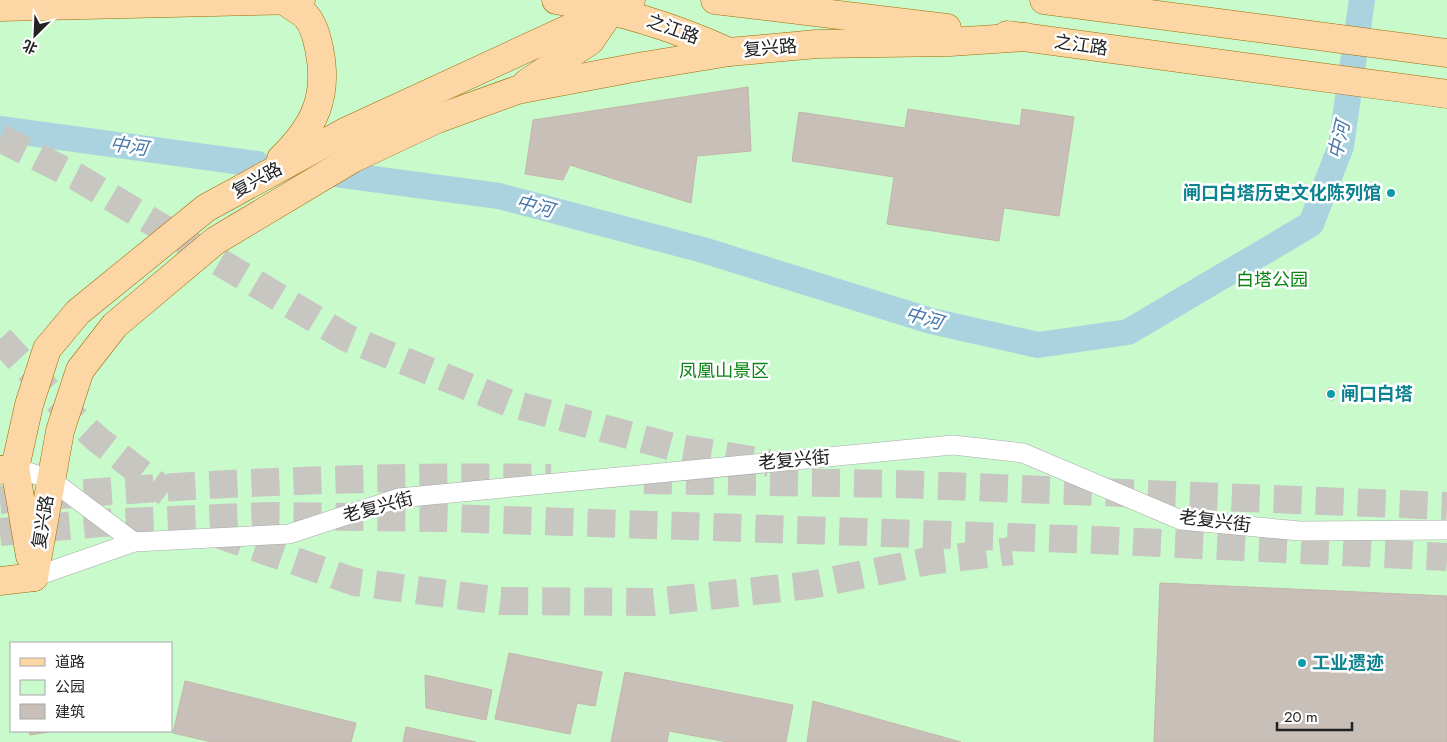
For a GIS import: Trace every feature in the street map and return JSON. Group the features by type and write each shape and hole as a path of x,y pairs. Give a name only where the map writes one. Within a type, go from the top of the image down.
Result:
{"main road":[{"path":"262,177 301,139 316,113 322,86 323,67 317,39 307,17 284,0"},
{"path":"0,7 301,0"},
{"name":"之江路","path":"556,0 618,3 729,52"},
{"name":"之江路","path":"714,0 1025,38 1447,94"},
{"path":"1044,0 1447,53"},
{"name":"复兴路","path":"518,90 590,41 618,3"},
{"name":"复兴路","path":"34,577 8,469 47,349 78,312 206,208 345,132 618,3"},
{"name":"复兴路","path":"34,577 60,431 80,370 115,325 224,235 352,159 437,119 518,90 729,52 817,44 1025,38"},
{"path":"0,581 34,577"}],"street":[{"name":"老复兴街","path":"34,577 134,542 288,534 399,498 953,445 1023,454 1181,520 1300,531 1447,530"},
{"path":"8,469 50,479 134,542"}],"green space":[{"name":"凤凰山景区","path":"0,0 1447,0 1447,742 0,742"}],"building":[{"path":"748,87 751,151 697,156 691,203 570,165 563,180 525,174 533,120"},
{"path":"908,109 1020,126 1022,109 1074,117 1059,216 1004,208 999,241 887,224 894,177 792,161 799,112 905,128"},
{"name":"闸口白塔","path":"1329,388 1333,388 1337,394 1333,400 1329,400 1325,396 1325,392"},
{"name":"工业遗迹","path":"1160,583 1447,596 1447,742 1154,742"},
{"path":"509,653 602,672 595,706 577,703 570,734 495,719"},
{"path":"625,672 793,705 786,742 727,742 669,731 667,742 611,742"},
{"path":"425,675 492,690 486,720 426,708"},
{"path":"185,681 356,723 351,742 212,742 173,733"},
{"path":"813,701 961,742 807,742"},
{"path":"406,727 476,742 403,742"},
{"path":"29,732 49,732 30,735"}],"waterway":[{"name":"中河","path":"291,168 499,196 703,250 931,321 1038,345 1128,332 1311,224 1341,146 1362,0"},
{"name":"中河","path":"0,129 257,164"}],"tunnel":[{"path":"0,138 77,177 347,338 509,403 673,447 769,463"},
{"path":"0,339 68,412 97,439 167,493"},
{"path":"0,500 137,489 344,479 551,478"},
{"path":"644,480 897,484 1447,506"},
{"path":"0,532 101,523 269,516 446,518 1097,540 1447,557"},
{"path":"217,531 223,536 355,582 501,601 653,602 810,585 929,561 1012,551"}],"place":[{"name":"闸口白塔历史文化陈列馆","path":"1391,193"},
{"name":"闸口白塔","path":"1331,394"},
{"name":"工业遗迹","path":"1302,663"}],"park label":[{"name":"白塔公园","path":"1272,280"}]}
